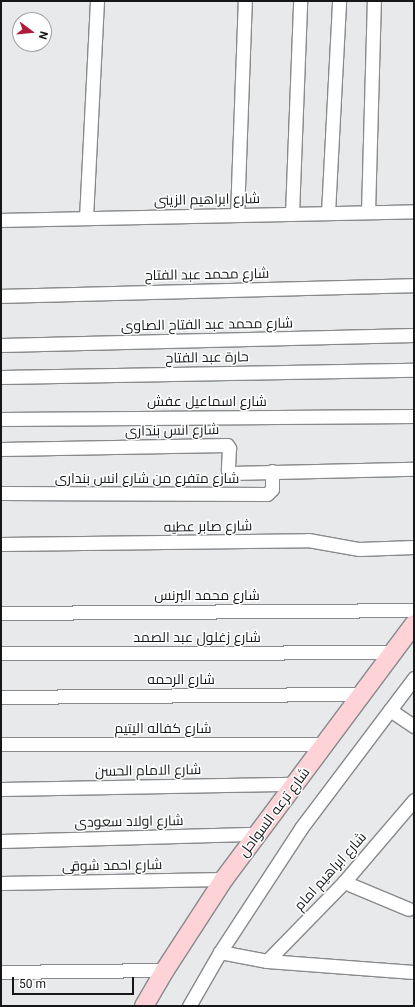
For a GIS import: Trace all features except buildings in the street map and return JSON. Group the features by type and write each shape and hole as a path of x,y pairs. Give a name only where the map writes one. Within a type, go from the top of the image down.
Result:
{"main road":[{"name":"شارع ترعه السواحل","path":"144,1006 165,970 224,879 414,624"}],"street":[{"path":"86,218 97,1"},
{"path":"237,215 245,1"},
{"path":"292,214 300,1"},
{"path":"328,213 339,1"},
{"path":"368,212 374,1"},
{"name":"شارع ابراهيم الزينى","path":"1,220 414,211"},
{"name":"شارع محمد عبد الفتاح","path":"1,296 414,285"},
{"name":"شارع محمد عبد الفتاح الصاوى","path":"1,345 414,335"},
{"name":"حارة عبد الفتاح","path":"1,377 414,370"},
{"name":"شارع اسماعيل عفش","path":"1,419 414,416"},
{"name":"شارع انس بندارى","path":"1,449 227,446 229,448 228,470 230,472 414,470"},
{"name":"شارع متفرع من شارع انس بندارى","path":"1,493 267,494 272,489 272,471"},
{"name":"شارع صابر عطيه","path":"1,544 308,540 359,549 414,547"},
{"name":"شارع محمد البرنس","path":"1,613 414,610"},
{"name":"شارع زغلول عبد الصمد","path":"1,653 393,652"},
{"path":"189,1006 220,952 301,828 414,678"},
{"name":"شارع الرحمه","path":"1,697 362,694"},
{"path":"390,710 414,726"},
{"name":"شارع كفاله اليتيم","path":"1,744 325,744"},
{"name":"شارع الامام الحسن","path":"1,789 295,784"},
{"name":"شارع ابراهيم امام","path":"267,961 344,882 414,800"},
{"name":"شارع اولاد سعودى","path":"1,841 258,834"},
{"name":"شارع احمد شوقى","path":"1,883 224,879"},
{"path":"344,882 409,909"},
{"path":"220,952 267,961 414,972"},
{"path":"1,972 165,970"}]}
